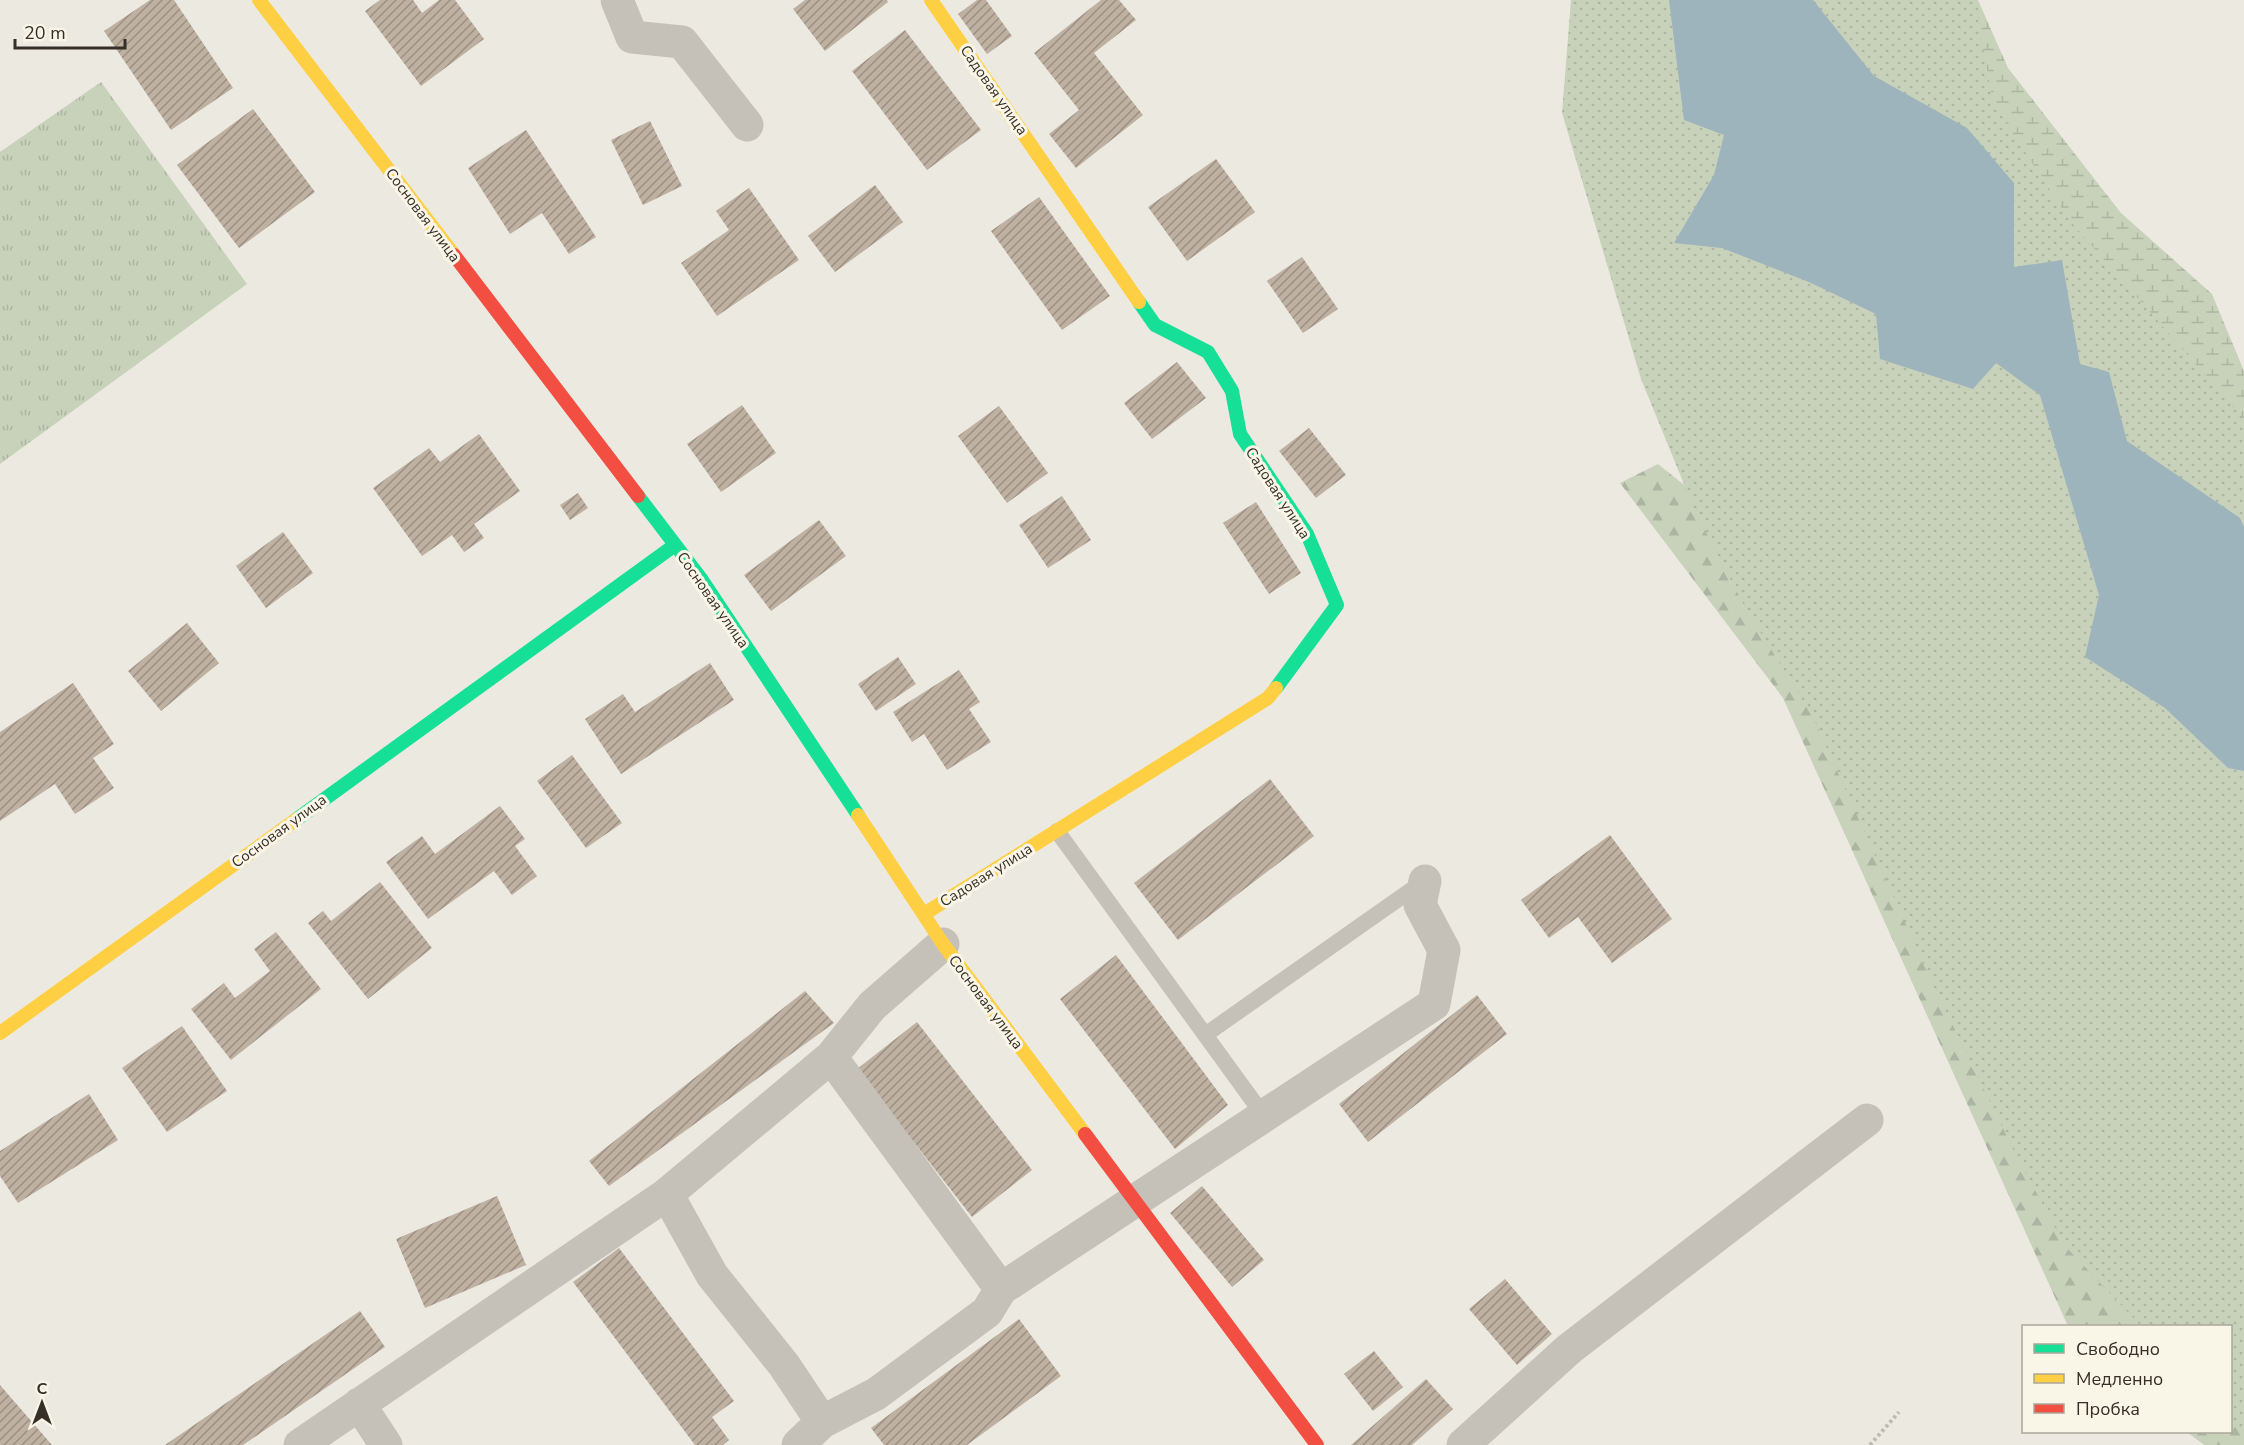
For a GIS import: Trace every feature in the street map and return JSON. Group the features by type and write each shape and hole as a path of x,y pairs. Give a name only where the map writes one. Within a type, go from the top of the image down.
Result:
{"street":[{"name":"Сосновая улица","path":"259,0 702,580 943,944 1317,1445"},
{"path":"616,0 632,37 682,42 747,125"},
{"name":"Садовая улица","path":"924,914 1268,698 1337,605 1307,534 1240,434 1232,391 1208,352 1155,325 931,0"},
{"name":"Сосновая улица","path":"0,1033 675,545"},
{"path":"798,1445 822,1422 876,1394 987,1312 1000,1289 1434,1004 1444,950 1420,905 1425,881"},
{"path":"300,1445 668,1194 831,1057 872,1006 943,944"},
{"path":"831,1057 1000,1289"},
{"path":"1463,1445 1569,1349 1867,1120"},
{"path":"668,1194 712,1275 784,1365 822,1422"},
{"path":"359,1404 386,1445"}],"lane":[{"path":"1057,831 1264,1116"},
{"path":"1205,1035 1425,881"}],"path":[{"path":"1870,1445 1899,1412"}],"green space":[{"path":"1571,0 1978,0 1978,19 1993,103 2070,221 2244,419 2244,1436 2232,1423 2232,1325 2140,1325 2065,1246 2013,1149 1932,983 1813,717 1746,609 1695,511 1641,379 1562,113"},
{"path":"1978,0 2008,68 2121,213 2212,294 2244,371 2244,527 1967,128"},
{"path":"101,82 247,284 0,464 0,152"},
{"path":"1658,464 1688,488 2229,1325 2068,1325 1783,698 1620,483"},
{"path":"2232,1390 2244,1398 2244,1445 2204,1445 2188,1433 2232,1433"}],"water":[{"path":"1669,0 1813,0 1874,76 1967,128 2014,183 2014,267 2062,260 2080,364 2109,372 2127,441 2240,518 2244,527 2244,771 2228,768 2165,708 2085,657 2099,595 2040,395 1996,363 1973,389 1880,359 1876,314 1809,282 1722,248 1674,243 1714,175 1724,135 1684,120"}],"building":[{"path":"150,0 174,0 233,88 171,130 104,31"},
{"path":"380,0 413,0 422,13 439,0 455,0 484,39 421,86 365,11"},
{"path":"805,0 887,0 888,2 825,51 793,9"},
{"path":"977,0 986,0 1012,36 987,54 958,14"},
{"path":"1101,0 1119,0 1136,20 1094,53 1143,115 1076,168 1049,134 1079,110 1034,53"},
{"path":"905,30 981,130 927,170 852,71"},
{"path":"253,109 315,192 239,248 177,165"},
{"path":"650,121 682,186 643,205 611,140"},
{"path":"526,130 596,237 569,254 542,213 510,234 468,168"},
{"path":"1216,159 1255,212 1187,261 1148,207"},
{"path":"875,185 903,222 835,272 808,236"},
{"path":"749,188 799,260 717,316 681,263 729,230 716,211"},
{"path":"1039,197 1110,296 1062,330 991,231"},
{"path":"1302,257 1338,309 1303,333 1267,281"},
{"path":"1177,362 1206,398 1152,439 1124,403"},
{"path":"742,405 776,453 721,492 687,444"},
{"path":"999,406 1048,473 1007,503 958,436"},
{"path":"1309,428 1346,475 1316,498 1279,451"},
{"path":"479,434 520,491 474,524 484,538 464,552 452,535 422,556 373,488 429,448 440,462"},
{"path":"578,493 588,508 570,520 560,505"},
{"path":"1062,496 1091,540 1048,568 1019,525"},
{"path":"1256,502 1301,573 1269,594 1223,523"},
{"path":"819,520 846,556 771,611 744,575"},
{"path":"283,532 313,573 266,608 236,566"},
{"path":"187,623 219,663 161,711 128,671"},
{"path":"898,657 916,684 876,711 858,684"},
{"path":"710,663 734,700 621,774 585,719 623,694 635,712"},
{"path":"959,670 980,702 969,709 991,742 947,770 924,734 912,742 893,712"},
{"path":"73,683 114,744 93,758 114,788 75,814 55,784 0,821 0,732"},
{"path":"572,755 622,823 586,848 537,781"},
{"path":"1270,779 1314,836 1178,940 1134,883"},
{"path":"500,806 525,839 515,846 537,876 512,895 494,871 428,919 386,862 422,836 435,854"},
{"path":"1610,835 1672,919 1612,963 1578,917 1549,938 1521,900"},
{"path":"380,882 432,948 368,999 308,923 323,911 331,921"},
{"path":"276,932 321,989 231,1060 191,1009 224,983 235,998 270,971 254,949"},
{"path":"1116,955 1228,1105 1175,1149 1060,999"},
{"path":"805,991 834,1023 609,1186 589,1161"},
{"path":"1477,995 1507,1034 1368,1142 1339,1104"},
{"path":"917,1022 1032,1170 972,1217 857,1069"},
{"path":"182,1026 227,1091 167,1132 122,1068"},
{"path":"89,1094 118,1140 18,1203 0,1176 0,1151"},
{"path":"1202,1186 1264,1260 1232,1287 1170,1213"},
{"path":"497,1196 526,1265 425,1308 396,1239"},
{"path":"619,1248 734,1401 712,1417 729,1440 723,1445 695,1445 573,1282"},
{"path":"1505,1279 1552,1334 1517,1365 1469,1309"},
{"path":"360,1311 385,1347 243,1445 165,1445"},
{"path":"1019,1319 1061,1376 967,1445 884,1445 871,1428"},
{"path":"1374,1351 1403,1387 1373,1411 1344,1374"},
{"path":"1426,1379 1453,1409 1412,1445 1351,1445"},
{"path":"0,1385 52,1445 0,1445"}],"traffic: fast":[{"path":"1139,302 1155,325 1208,352 1232,391 1240,434 1307,534 1337,605 1276,688"},
{"path":"638,496 702,580 858,815"},
{"path":"297,819 675,545"}],"traffic: slow":[{"path":"259,0 454,255"},
{"path":"931,0 1139,302"},
{"path":"924,914 1268,698 1276,688"},
{"path":"858,815 943,944 1085,1134"},
{"path":"0,1033 297,819"}],"traffic: jam":[{"path":"454,255 638,496"},
{"path":"1085,1134 1317,1445"}]}
